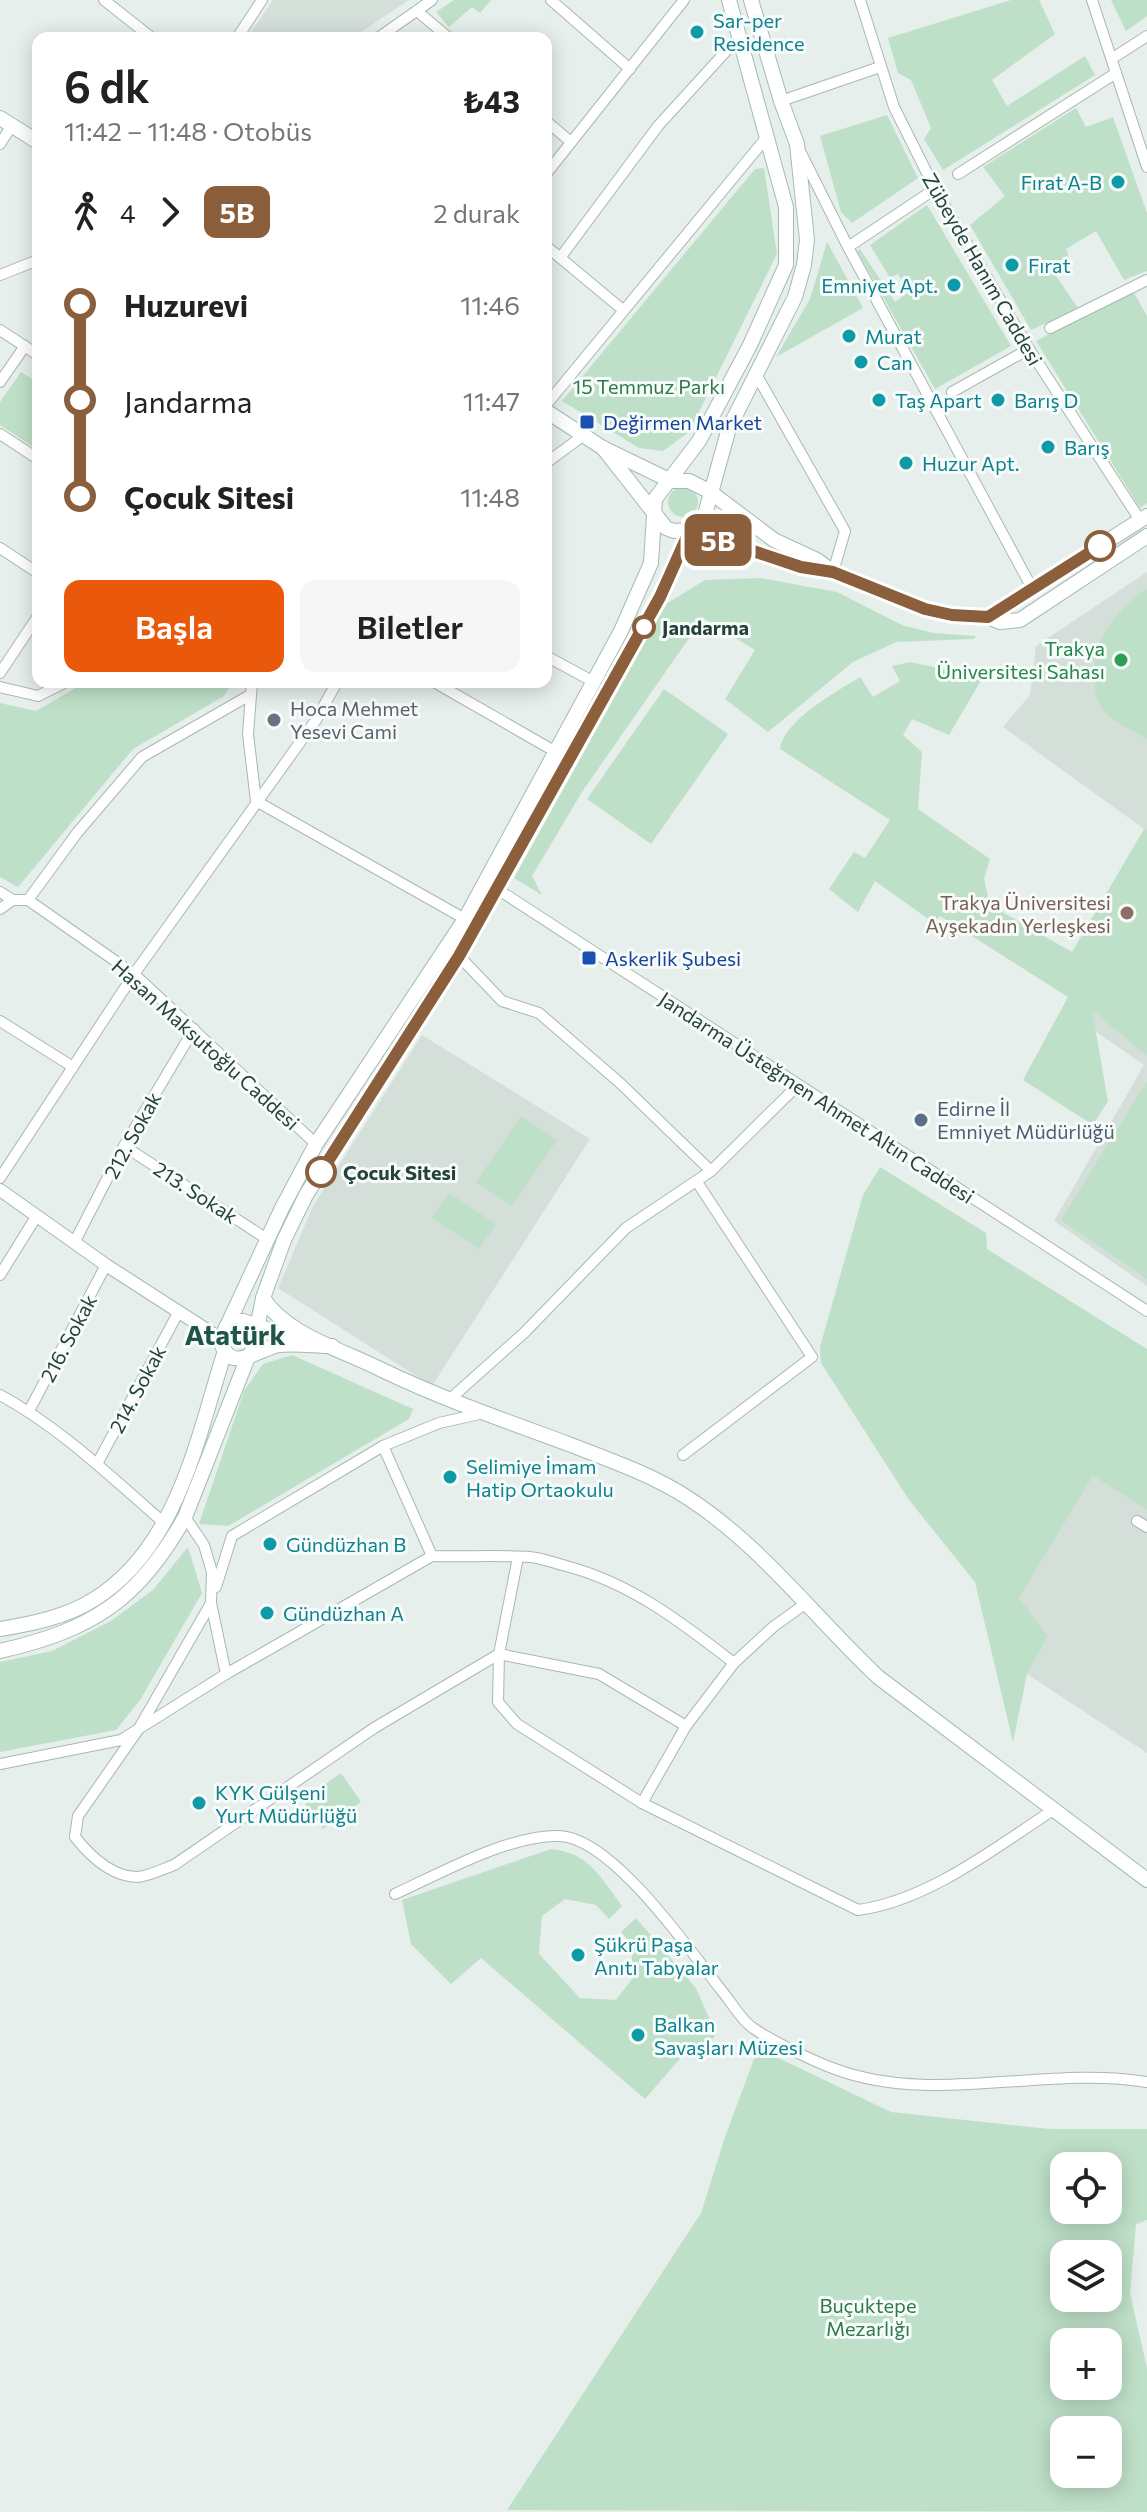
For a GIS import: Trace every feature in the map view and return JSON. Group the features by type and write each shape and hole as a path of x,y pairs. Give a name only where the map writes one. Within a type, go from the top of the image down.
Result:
{"main road":[{"path":"0,1651 54,1636 123,1600 147,1576 174,1537 185,1517 248,1357 258,1343 257,1328 263,1298 284,1240 306,1195 459,956 556,752 621,631 646,577 651,563 655,499 699,441 750,345 786,265 786,207 729,0"},
{"path":"0,1629 28,1624 93,1600 119,1580 164,1523 186,1481 224,1339 267,1239 316,1144 465,919 492,886 660,597 690,530 704,518 709,491 729,428 795,297 807,240 797,144 751,0"},
{"path":"6,121 32,138"},
{"path":"552,412 603,448 671,481 689,481 709,491 774,540 817,560 833,572"},
{"path":"603,448 666,528 682,532 690,530 801,567 833,572 925,609 952,615 988,617 1000,622 1020,620 1145,526"},
{"path":"988,617 1145,526"},
{"path":"263,1298 271,1312 290,1327 449,1400 599,1456 685,1496 746,1542 878,1677 1147,1880"},
{"path":"224,1339 231,1323 243,1321 315,1346"},
{"path":"224,1339 235,1358 248,1357 280,1345 332,1346"}],"street":[{"path":"104,0 144,32"},
{"path":"241,32 262,0"},
{"path":"387,32 432,0"},
{"path":"551,0 630,69"},
{"path":"552,166 684,0"},
{"name":"Zübeyde Hanım Caddesi","path":"860,0 894,107 935,189 1029,349 1145,526"},
{"path":"1092,0 1147,167"},
{"path":"417,11 442,32"},
{"path":"1113,58 1147,36"},
{"path":"560,258 658,126 739,37"},
{"path":"781,101 880,67"},
{"path":"958,174 1116,73"},
{"path":"0,144 6,121"},
{"path":"552,126 571,142"},
{"path":"552,400 766,138"},
{"path":"797,144 848,247 1033,590"},
{"path":"848,247 935,189"},
{"path":"552,251 623,310"},
{"path":"0,275 32,262"},
{"path":"1050,328 1147,280"},
{"path":"0,330 32,351"},
{"path":"0,382 25,346"},
{"path":"952,392 1029,349"},
{"path":"756,374 845,531 833,572"},
{"path":"0,434 32,455"},
{"path":"552,459 584,435"},
{"path":"0,548 32,569"},
{"path":"0,673 3,660 32,624"},
{"path":"552,659 594,682"},
{"path":"0,687 38,696 54,688"},
{"path":"251,688 248,734 256,801"},
{"path":"0,1178 134,974 316,720 334,688"},
{"path":"444,688 556,752"},
{"path":"0,892 13,900 28,900 77,833 142,757 250,695"},
{"path":"256,801 465,919"},
{"name":"Jandarma Üsteğmen Ahmet Altın Caddesi","path":"492,886 1147,1311"},
{"path":"0,909 13,900"},
{"name":"Hasan Maksutoğlu Caddesi","path":"28,900 134,974 316,1144"},
{"path":"459,956 502,1001 539,1013 620,1083 711,1171"},
{"path":"0,1021 73,1067"},
{"name":"212. Sokak","path":"74,1243 124,1146 194,1029"},
{"path":"449,1400 524,1333 626,1228 711,1171 798,1085"},
{"name":"213. Sokak","path":"124,1146 267,1239"},
{"path":"683,1455 812,1357 697,1182"},
{"path":"0,1190 178,1313 224,1339"},
{"path":"0,1275 36,1217"},
{"name":"216. Sokak","path":"29,1411 106,1265"},
{"name":"214. Sokak","path":"97,1464 178,1313"},
{"path":"0,1395 29,1411 97,1464 164,1523"},
{"path":"484,1413 439,1423 383,1446 232,1536 211,1603 138,1730 78,1816 75,1837 90,1856 115,1872 138,1877 174,1865 374,1728 499,1654 599,1674 686,1726"},
{"path":"383,1446 432,1556"},
{"path":"185,1517 204,1545 212,1572 211,1603 226,1674"},
{"path":"0,1764 121,1740 226,1674 432,1556 533,1557 584,1571 626,1587 683,1623 734,1663"},
{"path":"518,1557 499,1654 498,1702 507,1715 642,1803 858,1910 883,1906 964,1869 1053,1810"},
{"path":"642,1803 686,1726 734,1663 773,1627 805,1604"},
{"path":"395,1894 517,1841 559,1836 576,1838 601,1854 633,1882 752,2027 834,2069 883,2082 954,2084 1114,2077 1147,2082"}],"shaded area":[{"path":"273,0 409,0 361,32 251,32"},
{"name":"Trakya Üniversitesi Ayşekadın Yerleşkesi","path":"1147,572 1147,1286 1054,1221 1144,1065 1063,1009 1144,829 1003,727 1030,695 1036,646"},
{"path":"422,1035 590,1139 432,1386 278,1288 313,1206"},
{"path":"1093,1476 1147,1510 1147,1753 1027,1674 1048,1636 1018,1598"}],"green space":[{"path":"454,0 491,0 480,13 472,7 449,27 436,12"},
{"path":"1011,0 1039,0 1055,34 992,80 1007,106 1085,56 1095,75 943,170 924,139 931,128 911,80 898,73 888,38"},
{"path":"1111,0 1147,0 1147,16 1126,31"},
{"path":"1076,108 1086,127 1113,117 1147,213 1147,271 1124,280 1096,231 1066,249 1071,263 1054,273 1078,308 1031,330 970,225 1005,196 983,167"},
{"path":"887,115 918,178 852,223 841,212 820,136"},
{"name":"15 Temmuz Parkı","path":"764,168 777,254 689,432 663,451 639,448 562,401 755,169"},
{"path":"927,205 1011,346 935,389 857,251 860,249 895,302 909,292 898,274 890,278 870,245"},
{"path":"827,242 863,308 776,357 810,299"},
{"path":"1133,291 1147,316 1147,503 1140,508 1036,341"},
{"path":"21,372 32,379 32,446 0,425 0,402"},
{"path":"683,487 689,488 697,496 697,508 689,516 683,517 677,516 669,508 668,502 669,496 677,488"},
{"path":"761,578 837,592 902,625 933,633 976,636 974,639 896,642 853,662 768,732 725,699 755,650 703,618 582,792 532,876 542,895 514,878 666,604 705,580"},
{"name":"Trakya Üniversitesi Sahası","path":"1147,589 1147,739 1119,724 1105,712 1096,695 1094,676 1098,649 1109,626 1126,606"},
{"path":"910,662 983,677 949,735 912,719 903,735 922,752 918,809 990,859 984,879 990,905 1072,952 1144,829 1147,830 1147,1056 1092,1010 1108,1101 1093,1125 1023,1080 1068,997 940,916 934,923 875,881 858,912 829,889 854,852 865,858 890,820 780,749 791,728 825,699 860,677 873,697 900,681 892,666"},
{"path":"76,688 229,688 224,696 133,749 18,887 0,877 0,703 36,711"},
{"path":"664,689 728,734 651,844 587,799"},
{"path":"1147,1081 1147,1279 1061,1220"},
{"path":"521,1116 557,1140 512,1206 476,1182"},
{"path":"880,1167 986,1233 987,1249 1147,1349 1147,1510 1093,1476 1019,1598 1048,1636 1027,1674 1013,1742 975,1582 909,1500 821,1363 820,1347 863,1195"},
{"path":"449,1193 496,1224 479,1249 432,1218"},
{"path":"292,1355 413,1409 409,1419 228,1526 199,1524 244,1391 263,1364"},
{"path":"188,1547 202,1593 140,1700 116,1730 0,1752 0,1662 52,1651 111,1621 153,1590"},
{"path":"341,1773 361,1802 323,1829 303,1800"},
{"path":"551,1849 564,1851 585,1861 622,1906 609,1919 596,1905 565,1899 542,1916 539,1954 580,1998 616,2000 633,1978 631,1944 621,1932 636,1918 696,1988 716,2034 702,2054 690,2047 645,2099 481,1958 451,1984 411,1944 402,1900"},
{"name":"Buçuktepe Mezarlığı","path":"758,2048 891,2112 1049,2129 1147,2129 1147,2220 1136,2224 1130,2293 1147,2368 1147,2512 507,2510 701,2213"}],"bus line":[{"name":"5B","path":"321,1172 459,956 660,597 690,530 801,567 833,572 925,609 952,615 988,617 1100,546"}],"place":[{"name":"Sar-per Residence","path":"697,32"},
{"name":"Fırat A-B","path":"1118,182"},
{"name":"Fırat","path":"1012,265"},
{"name":"Emniyet Apt.","path":"954,285"},
{"name":"Murat","path":"849,336"},
{"name":"Can","path":"861,362"},
{"name":"Taş Apart","path":"879,400"},
{"name":"Barış D","path":"998,400"},
{"name":"Değirmen Market","path":"587,422"},
{"name":"Barış","path":"1048,447"},
{"name":"Huzur Apt.","path":"906,463"},
{"name":"Jandarma","path":"644,627"},
{"name":"Trakya Üniversitesi Sahası","path":"1121,660"},
{"name":"Hoca Mehmet Yesevi Cami","path":"274,720"},
{"name":"Trakya Üniversitesi Ayşekadın Yerleşkesi","path":"1127,913"},
{"name":"Askerlik Şubesi","path":"589,958"},
{"name":"Edirne İl Emniyet Müdürlüğü","path":"921,1120"},
{"name":"Çocuk Sitesi","path":"321,1172"},
{"name":"Selimiye İmam Hatip Ortaokulu","path":"450,1477"},
{"name":"Gündüzhan B","path":"270,1544"},
{"name":"Gündüzhan A","path":"267,1613"},
{"name":"KYK Gülşeni Yurt Müdürlüğü","path":"199,1803"},
{"name":"Şükrü Paşa Anıtı Tabyalar","path":"578,1955"},
{"name":"Balkan Savaşları Müzesi","path":"638,2035"}],"district":[{"name":"Atatürk","path":"235,1334"}]}
